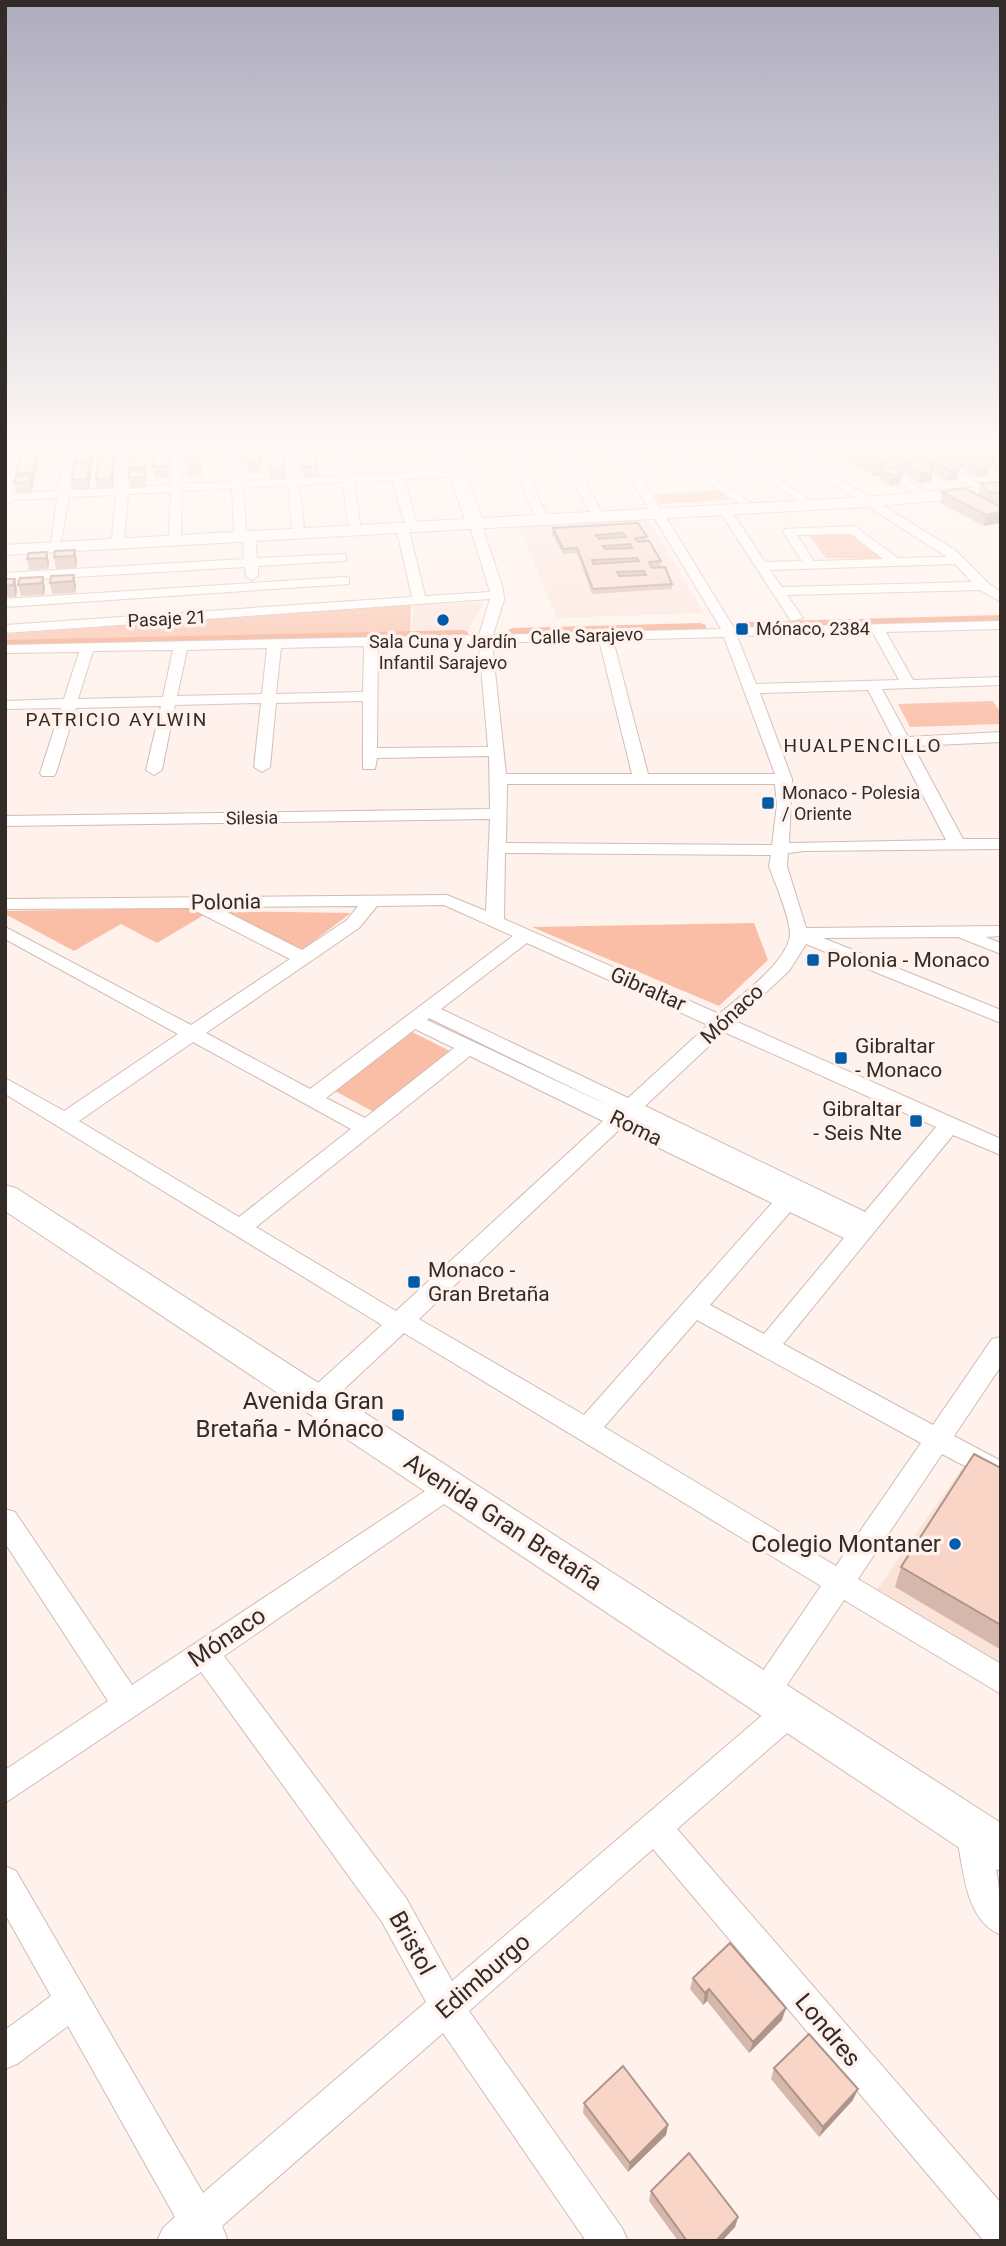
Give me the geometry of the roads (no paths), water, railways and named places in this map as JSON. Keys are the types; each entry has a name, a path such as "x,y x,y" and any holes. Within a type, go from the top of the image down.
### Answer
{"street":[{"path":"91,624 99,552"},
{"path":"249,552 255,618"},
{"path":"411,552 420,601"},
{"path":"484,552 497,595 485,639 499,779 495,921"},
{"path":"681,552 726,626 784,779 785,806 778,866 799,933 826,947 1001,1017"},
{"path":"752,552 796,618"},
{"path":"802,552 811,565"},
{"path":"882,552 897,563"},
{"path":"945,552 958,560 983,586 1001,598"},
{"path":"5,577 342,556"},
{"path":"761,566 958,560"},
{"path":"5,603 344,581"},
{"path":"778,591 983,586"},
{"name":"Pasaje 21","path":"5,629 255,618 497,595"},
{"path":"726,626 796,618 1001,611"},
{"name":"Calle Sarajevo","path":"5,649 485,639 605,635 726,626 877,628 1001,625"},
{"path":"877,628 908,684"},
{"path":"605,635 641,779"},
{"path":"371,642 370,760 497,751"},
{"path":"262,767 274,644"},
{"path":"154,770 181,646"},
{"path":"48,773 87,647"},
{"path":"751,689 999,684"},
{"path":"873,685 957,844"},
{"path":"5,705 370,696"},
{"path":"903,741 1001,737"},
{"path":"499,779 784,779"},
{"name":"Silesia","path":"5,821 500,814"},
{"path":"498,848 754,852 778,848 1001,844"},
{"path":"64,1121 353,924 372,900"},
{"name":"Gibraltar","path":"447,900 1001,1148"},
{"name":"Polonia","path":"5,904 447,900"},
{"path":"194,902 303,958"},
{"path":"956,931 1001,949"},
{"path":"799,933 1001,931"},
{"path":"5,932 366,1128"},
{"name":"Mónaco","path":"316,1400 626,1114 790,958 799,933"},
{"path":"312,1098 526,935"},
{"name":"Roma","path":"421,1015 465,1040 864,1229"},
{"path":"240,1228 366,1128 465,1040"},
{"path":"5,1085 384,1316 418,1328 1001,1680"},
{"name":"Roma","path":"626,1114 787,1201 864,1229"},
{"path":"767,1347 949,1125"},
{"name":"Avenida Gran Bretaña","path":"5,1196 986,1839"},
{"path":"586,1430 787,1201"},
{"path":"694,1307 1001,1474"},
{"name":"Edimburgo","path":"194,2234 655,1827 777,1702 840,1583 1001,1346"},
{"name":"Mónaco","path":"5,1788 449,1486"},
{"path":"5,1520 128,1705"},
{"name":"Bristol","path":"204,1653 394,1910 447,2008 609,2241"},
{"name":"Londres","path":"655,1827 1001,2232"},
{"path":"986,1839 989,1907 1001,1919"},
{"path":"5,1882 73,2001 194,2234"},
{"path":"5,2052 73,2001"}],"waterway":[{"path":"747,627 1001,620"},
{"path":"512,633 700,628"},
{"path":"5,645 462,635"}],"place":[{"name":"Sala Cuna y Jardín Infantil Sarajevo","path":"443,620"},
{"name":"Mónaco, 2384","path":"742,629"},
{"name":"Monaco - Polesia / Oriente","path":"768,803"},
{"name":"Polonia - Monaco","path":"813,960"},
{"name":"Gibraltar - Monaco","path":"841,1058"},
{"name":"Gibraltar - Seis Nte","path":"916,1121"},
{"name":"Monaco - Gran Bretaña","path":"414,1282"},
{"name":"Avenida Gran Bretaña - Mónaco","path":"398,1415"},
{"name":"Colegio Montaner","path":"955,1544"}],"district":[{"name":"PATRICIO AYLWIN","path":"117,719"},
{"name":"HUALPENCILLO","path":"863,745"}]}
